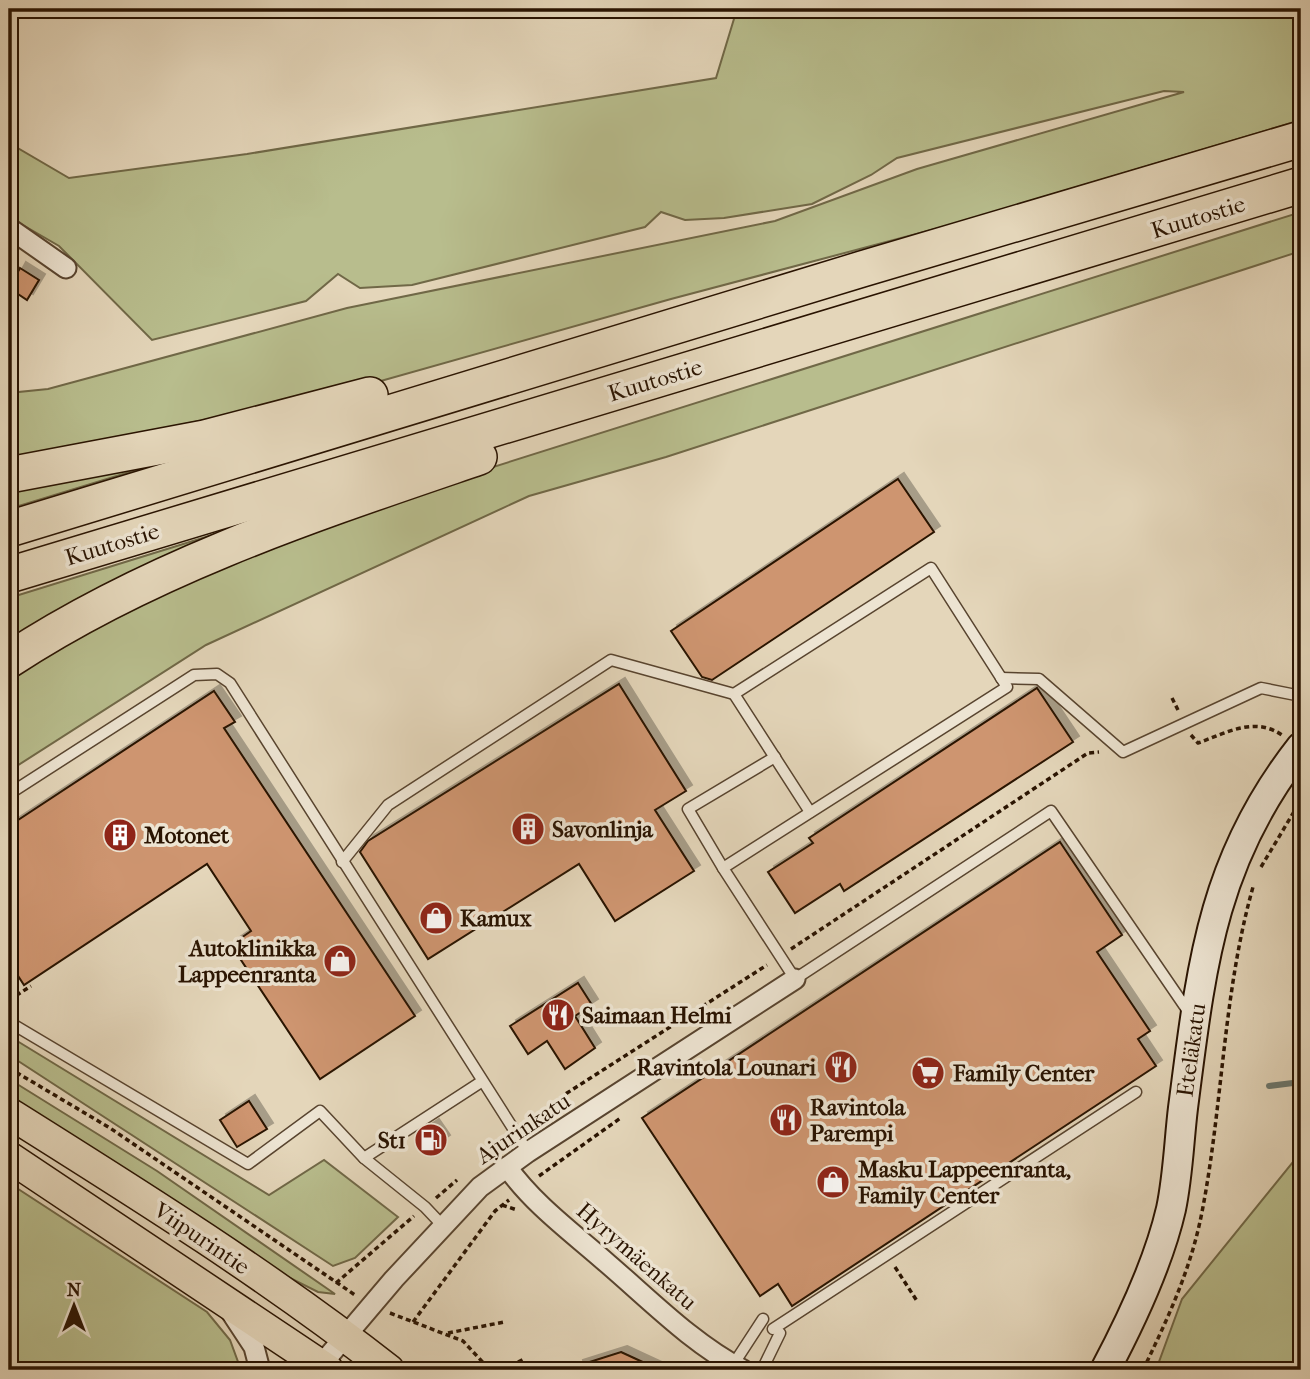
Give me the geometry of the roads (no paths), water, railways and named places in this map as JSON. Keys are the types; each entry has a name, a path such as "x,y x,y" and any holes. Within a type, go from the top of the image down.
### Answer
{"highway":[{"name":"Kuutostie","path":"9,529 862,269 1301,139"},
{"name":"Kuutostie","path":"9,575 1301,185"},
{"path":"9,660 38,640 153,580 299,519 1042,264"},
{"path":"9,475 205,438 862,269"}],"main road":[{"name":"Eteläkatu","path":"1105,1368 1137,1306 1171,1209 1195,1020 1210,931 1234,855 1265,796 1301,747"},
{"name":"Viipurintie","path":"9,1113 133,1191 345,1335 389,1370"},
{"name":"Viipurintie","path":"9,1157 324,1368"}],"street":[{"path":"9,228 65,268"},
{"name":"Ajurinkatu","path":"324,1368 345,1335 480,1187 528,1152 795,979"},
{"name":"Hyrymäenkatu","path":"508,1167 523,1190 714,1355 738,1368"},
{"path":"220,1297 254,1347 260,1370"}],"lane":[{"path":"723,868 1007,687 931,568 734,694"},
{"path":"342,862 388,805 611,660 734,694 810,813"},
{"path":"9,794 194,675 217,674 230,683 481,1082 528,1152"},
{"path":"1001,678 1039,679 1123,752 1261,688 1301,696"},
{"path":"775,757 688,808 723,868 795,979 1051,811 1195,1020"},
{"path":"9,1021 248,1164 320,1111 364,1158 425,1207 443,1226"},
{"path":"364,1158 481,1082"},
{"path":"762,1370 777,1331 887,1255 1136,1092"},
{"path":"738,1368 763,1319"}],"waterway":[{"path":"1269,1086 1301,1082"}],"place":[{"name":"Savonlinja","path":"528,829"},
{"name":"Motonet","path":"120,835"},
{"name":"Kamux","path":"436,918"},
{"name":"Autoklinikka Lappeenranta","path":"340,961"},
{"name":"Saimaan Helmi","path":"558,1015"},
{"name":"Ravintola Lounari","path":"841,1067"},
{"name":"Family Center","path":"928,1073"},
{"name":"Ravintola Parempi","path":"786,1120"},
{"name":"St1","path":"431,1140"},
{"name":"Masku Lappeenranta, Family Center","path":"833,1182"}]}
